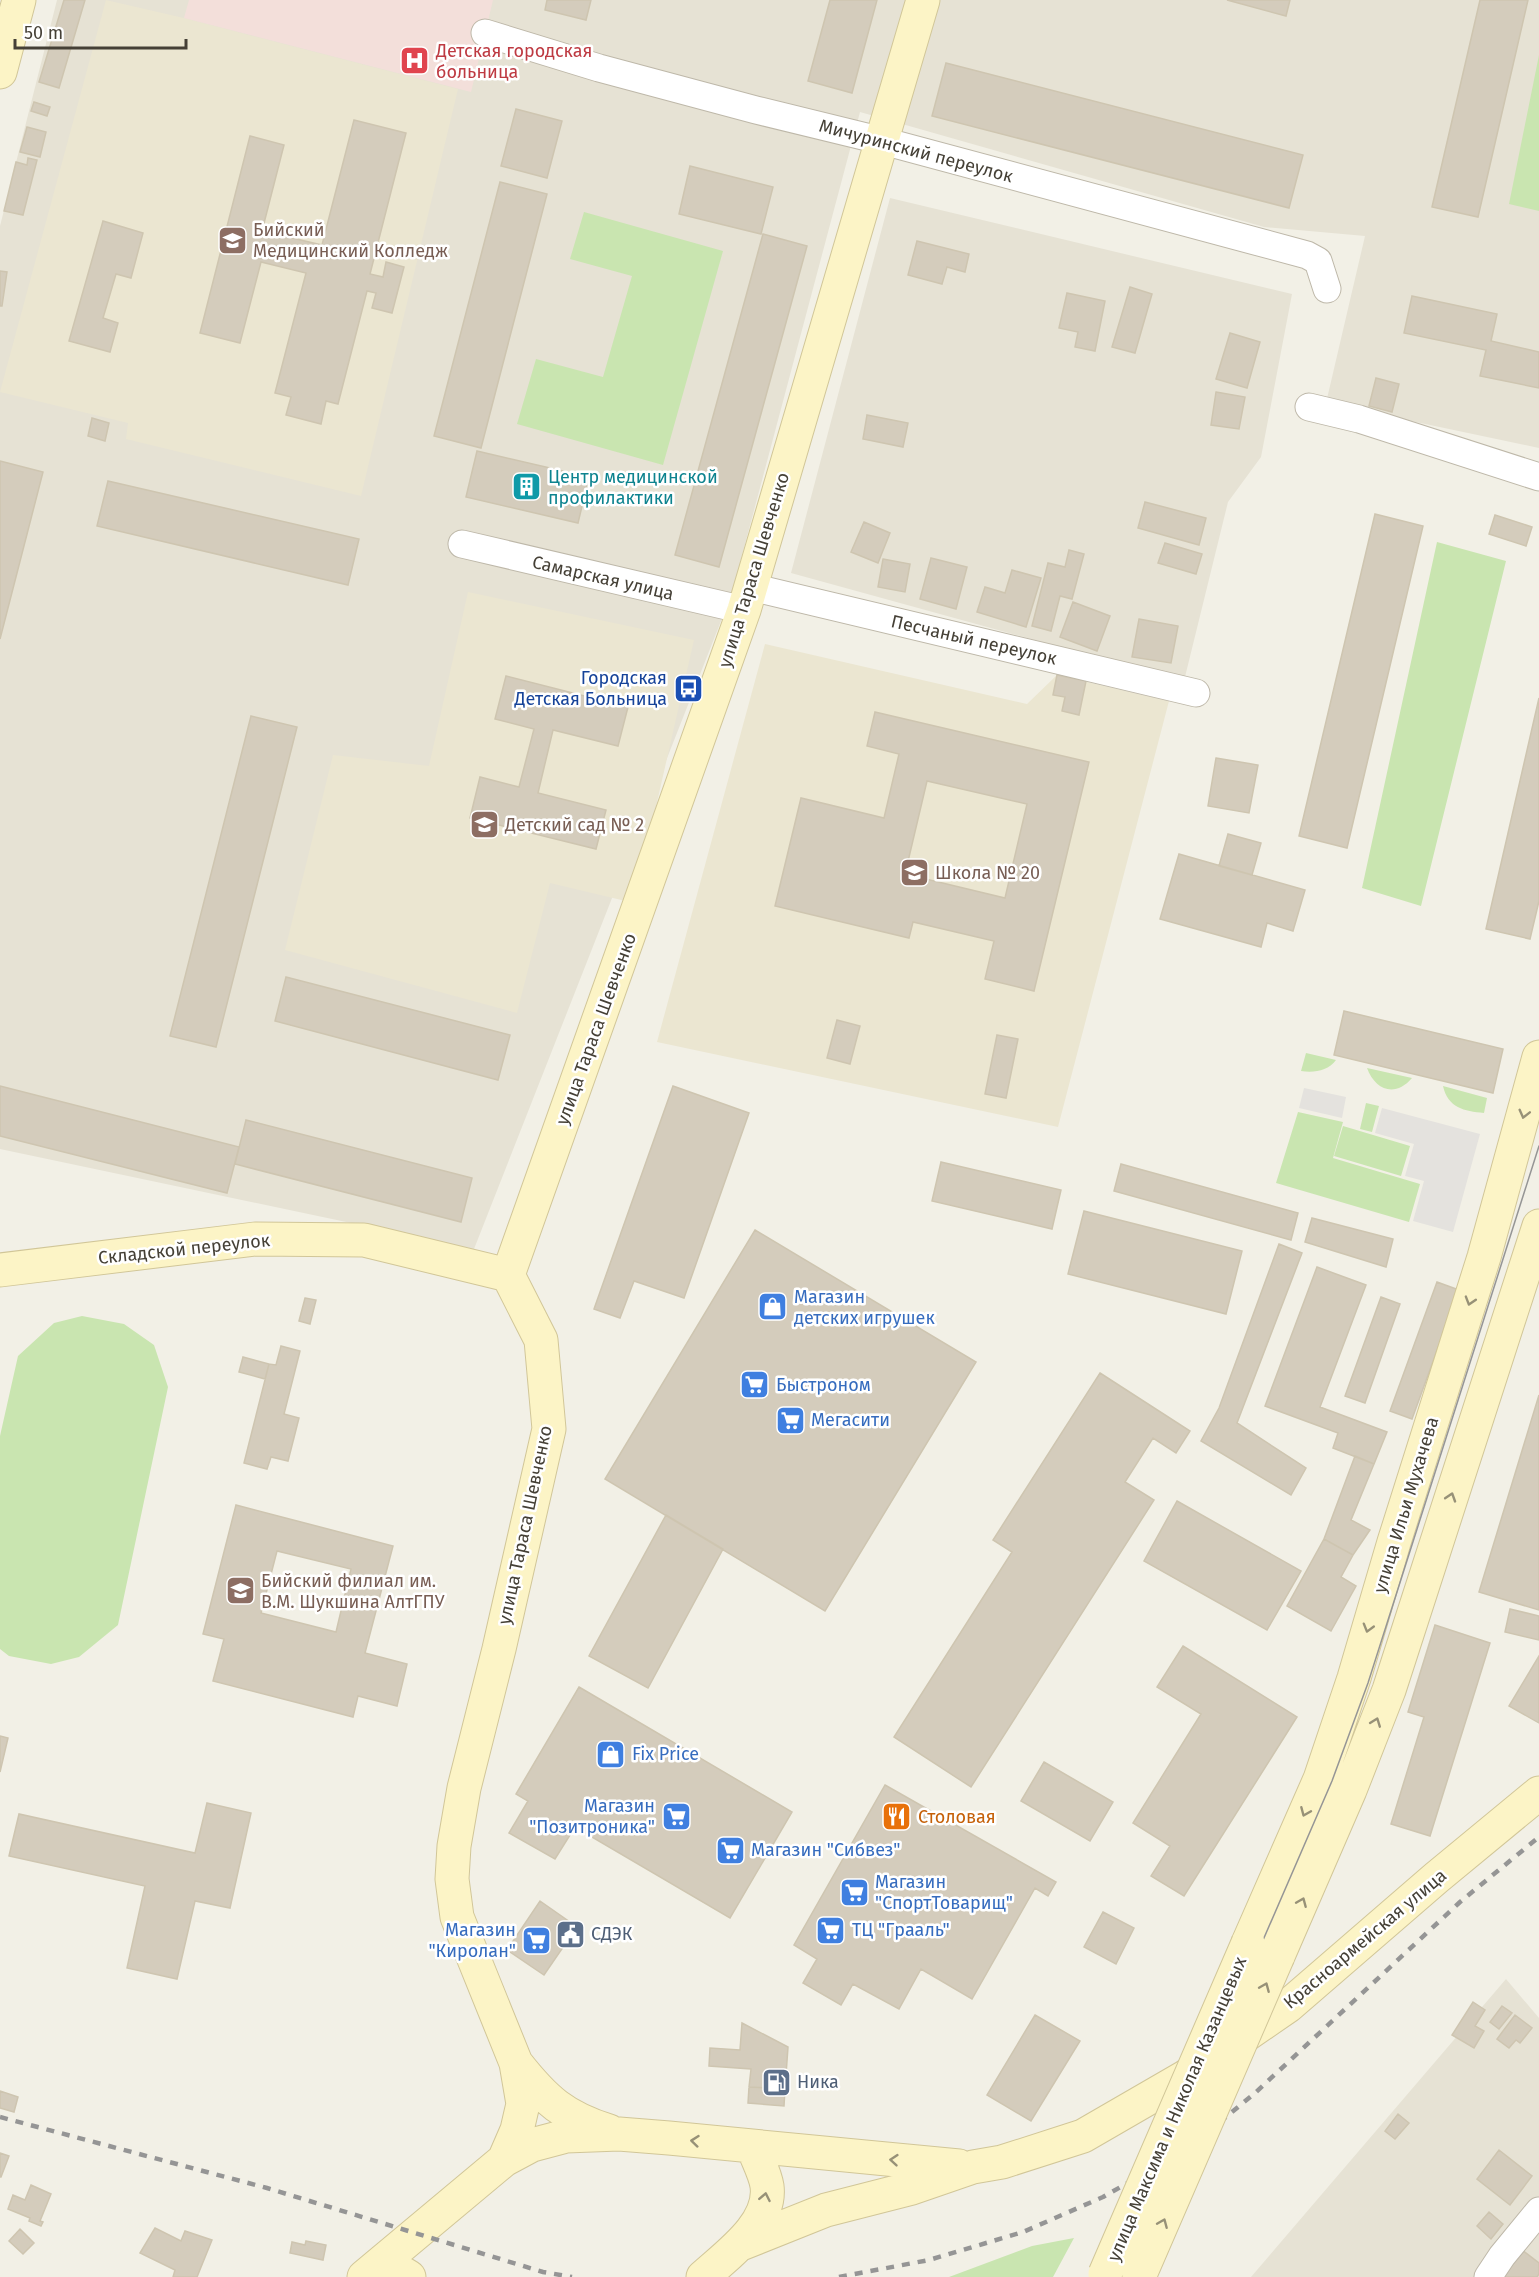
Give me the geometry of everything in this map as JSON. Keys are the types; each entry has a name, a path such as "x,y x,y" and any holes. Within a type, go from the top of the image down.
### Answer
{"main road":[{"path":"0,72 19,0"},
{"name":"улица Тараса Шевченко","path":"504,2160 517,2130 523,2104 516,2063 457,1917 452,1880 454,1846 464,1788 499,1648 549,1429 541,1340 508,1275 748,598 883,141 922,0"},
{"name":"улица Ильи Мухачева","path":"1248,1943 1320,1779 1484,1257 1539,1057"},
{"path":"1399,1528 1438,1537 1539,1226"},
{"name":"Складской переулок","path":"0,1270 255,1239 364,1240 508,1275"},
{"name":"улица Максима и Николая Казанцевых","path":"1139,2277 1350,1790 1385,1701 1438,1537"},
{"name":"Красноармейская улица","path":"973,2167 1002,2162 1083,2136 1185,2077 1288,2006 1436,1878 1539,1793"},
{"name":"улица Максима и Николая Казанцевых","path":"1105,2275 1248,1943"},
{"name":"улица Тараса Шевченко","path":"516,2063 538,2092 558,2108 587,2124 619,2134"},
{"path":"385,2272 504,2160 532,2145 566,2136 619,2134 973,2167"},
{"path":"702,2277 741,2244 760,2216 767,2187 753,2146"},
{"path":"741,2244 826,2210 912,2188 973,2167"}],"street":[{"name":"Мичуринский переулок","path":"485,33 711,98 883,141 1307,255 1318,261 1327,289"},
{"path":"1309,407 1359,419 1539,477"},
{"name":"Самарская улица","path":"462,544 621,583 748,598"},
{"name":"Песчаный переулок","path":"748,598 1196,693"},
{"path":"1488,2277 1539,2211"}],"shaded area":[{"path":"57,0 1539,0 1539,448 1326,403 1365,236 1264,227 860,112 732,593 474,1249 0,1149 0,226"},
{"name":"Бийский Медицинский Колледж","path":"106,0 458,89 361,496 126,439 128,423 0,392"},
{"name":"Детская городская больница","path":"189,0 493,0 471,92 184,18"},
{"path":"890,198 1292,294 1261,457 1228,502 1184,681 791,573"},
{"name":"Детский сад № 2","path":"468,592 694,640 634,903 550,883 517,1013 285,950 333,755 429,766"},
{"name":"Школа № 20","path":"765,644 1027,704 1057,675 1169,701 1058,1127 657,1042"},
{"path":"1304,1088 1346,1097 1342,1118 1299,1108"},
{"path":"1382,1108 1480,1134 1453,1232 1413,1221 1424,1181 1405,1176 1414,1144 1375,1133"},
{"path":"1506,1979 1539,2018 1539,2277 1251,2277"}],"green space":[{"path":"1539,55 1539,211 1509,204"},
{"path":"584,212 723,251 663,465 517,424 536,359 603,377 632,276 570,259"},
{"path":"1437,542 1506,561 1421,906 1362,888"},
{"path":"1306,1053 1336,1060 1329,1067 1320,1070 1301,1071"},
{"path":"1367,1068 1412,1078 1399,1088 1386,1089 1375,1082"},
{"path":"1443,1086 1487,1098 1484,1113 1470,1111 1453,1104"},
{"path":"1366,1103 1379,1106 1372,1132 1360,1129"},
{"path":"1298,1112 1343,1122 1333,1158 1420,1184 1409,1222 1276,1183"},
{"path":"1343,1126 1410,1146 1401,1176 1334,1156"},
{"path":"82,1316 124,1324 154,1345 168,1387 118,1625 79,1657 51,1664 9,1656 0,1649 0,1436 18,1356 54,1323"},
{"path":"1074,2238 1053,2277 949,2277 1032,2246"}],"building":[{"path":"64,0 85,0 59,88 39,82"},
{"path":"547,0 591,0 586,20 545,10"},
{"path":"830,0 877,0 852,93 808,81"},
{"path":"1227,0 1290,0 1286,16"},
{"path":"1480,0 1528,0 1478,217 1432,207"},
{"path":"946,63 1303,155 1289,208 932,116"},
{"path":"34,102 50,107 47,116 31,111"},
{"path":"516,109 562,121 547,178 501,166"},
{"path":"354,120 406,133 370,274 383,277 386,262 404,267 392,313 372,308 376,293 367,291 338,404 326,401 321,424 286,415 291,397 275,393 306,273 261,262 240,343 200,333 250,136 284,145 262,231 322,245"},
{"path":"27,127 46,132 40,157 20,152"},
{"path":"28,158 37,160 23,215 4,211 16,162 27,165"},
{"path":"690,166 773,187 761,234 679,214"},
{"path":"500,182 547,194 481,448 434,436"},
{"path":"103,221 143,233 131,278 116,274 103,318 118,323 110,352 69,341"},
{"path":"763,234 807,246 719,567 675,555"},
{"path":"917,241 969,254 965,272 947,267 942,284 908,275"},
{"path":"0,271 7,272 2,306 0,306"},
{"path":"1130,287 1152,294 1135,353 1112,347"},
{"path":"1067,293 1105,301 1095,351 1075,347 1078,332 1059,328"},
{"path":"1412,296 1497,314 1491,341 1539,352 1539,388 1480,376 1486,350 1404,333"},
{"path":"1230,333 1260,342 1247,388 1216,379"},
{"path":"1376,378 1399,384 1392,412 1369,406"},
{"path":"1216,392 1245,397 1239,429 1211,425"},
{"path":"867,415 908,423 903,447 863,439"},
{"path":"92,418 109,423 105,441 88,436"},
{"name":"Центр медицинской профилактики","path":"477,451 589,477 578,523 466,497"},
{"path":"0,461 43,472 0,639"},
{"path":"108,481 359,539 348,585 97,526"},
{"path":"1145,502 1206,518 1199,545 1138,528"},
{"path":"1375,514 1423,526 1347,848 1299,836"},
{"path":"1495,515 1532,527 1526,546 1489,534"},
{"path":"864,522 890,533 878,563 851,552"},
{"path":"1165,543 1202,554 1196,574 1158,563"},
{"path":"1069,550 1084,554 1072,599 1060,596 1051,631 1032,626 1048,563 1065,567"},
{"path":"931,558 967,567 956,609 920,599"},
{"path":"883,559 910,564 905,592 878,587"},
{"path":"1012,570 1041,578 1026,627 977,612 985,587 1005,593"},
{"path":"1073,602 1110,616 1097,651 1060,637"},
{"path":"1139,619 1178,626 1171,663 1132,657"},
{"path":"1057,675 1086,681 1079,715 1062,711 1065,697 1053,695"},
{"path":"506,676 628,707 618,746 553,730 538,793 606,810 596,849 470,818 480,777 519,787 534,729 495,719"},
{"path":"1539,698 1539,901 1530,939 1486,929"},
{"path":"875,712 1089,762 1034,991 985,979 994,941 913,922 909,938 775,906 801,798 884,818 899,754 867,746","holes":["927,781 1027,804 1005,898 905,874"]},
{"path":"251,716 297,727 216,1047 170,1036"},
{"path":"1216,758 1258,765 1249,813 1208,806"},
{"path":"1228,834 1261,843 1252,875 1219,866"},
{"path":"1179,854 1305,890 1293,931 1267,923 1261,947 1160,919"},
{"path":"286,977 510,1035 498,1080 275,1021"},
{"path":"1344,1011 1503,1049 1493,1093 1334,1055"},
{"path":"837,1020 860,1026 850,1064 827,1058"},
{"path":"997,1035 1018,1039 1006,1098 985,1094"},
{"path":"0,1086 239,1147 227,1193 0,1136"},
{"path":"673,1086 749,1113 684,1298 634,1281 620,1318 594,1309"},
{"path":"246,1120 472,1178 461,1222 235,1164"},
{"path":"941,1162 1061,1190 1052,1229 932,1201"},
{"path":"1121,1164 1298,1213 1291,1240 1114,1191"},
{"path":"1084,1211 1242,1251 1226,1314 1068,1274"},
{"path":"1312,1218 1393,1239 1386,1267 1305,1242"},
{"name":"Мегасити","path":"755,1230 976,1362 825,1611 605,1479"},
{"path":"1279,1244 1302,1253 1237,1423 1306,1468 1291,1495 1201,1441 1219,1408"},
{"path":"1317,1267 1366,1285 1320,1407 1387,1432 1374,1464 1333,1448 1338,1433 1265,1406"},
{"path":"1437,1282 1459,1290 1412,1419 1390,1411"},
{"path":"1381,1297 1400,1304 1365,1403 1345,1396"},
{"path":"305,1298 316,1300 310,1324 299,1321"},
{"path":"281,1346 300,1351 284,1414 299,1418 288,1461 271,1457 267,1469 244,1463 269,1364 276,1365"},
{"path":"243,1357 269,1364 265,1379 239,1372"},
{"path":"1100,1373 1190,1431 1176,1453 1153,1438 1125,1482 1154,1500 971,1787 894,1737 1012,1552 993,1540"},
{"path":"1539,1395 1539,1610 1479,1592"},
{"path":"1355,1456 1374,1464 1351,1520 1370,1530 1353,1555 1324,1539"},
{"path":"1177,1501 1301,1571 1267,1630 1144,1561"},
{"name":"Бийский филиал им. В.М. Шукшина АлтГПУ","path":"236,1505 393,1546 365,1653 407,1664 397,1706 358,1696 353,1717 213,1681 224,1639 203,1634","holes":["277,1551 351,1569 336,1632 261,1613"]},
{"path":"666,1515 723,1549 648,1688 589,1656"},
{"path":"1324,1539 1353,1555 1341,1577 1356,1586 1331,1631 1287,1606"},
{"path":"1510,1609 1539,1616 1539,1640 1505,1632"},
{"path":"1435,1625 1490,1643 1430,1836 1391,1824 1424,1717 1408,1712"},
{"path":"1183,1646 1297,1717 1184,1896 1151,1876 1170,1846 1133,1823 1201,1714 1157,1687"},
{"path":"1539,1656 1539,1723 1509,1706"},
{"path":"579,1687 792,1812 730,1918 575,1827 555,1859 509,1833 528,1801 516,1794"},
{"path":"0,1736 8,1738 0,1772"},
{"path":"1044,1762 1113,1802 1090,1841 1021,1801"},
{"path":"885,1785 1056,1882 1048,1896 1035,1888 972,1999 921,1969 899,2009 853,1984 841,2005 803,1983 817,1959 794,1945"},
{"path":"207,1803 251,1813 230,1908 195,1901 177,1979 127,1968 145,1886 9,1856 19,1814 195,1853"},
{"path":"540,1901 577,1927 544,1975 507,1950"},
{"path":"1103,1912 1134,1928 1116,1964 1084,1947"},
{"path":"1473,2002 1485,2010 1475,2026 1484,2031 1474,2048 1452,2035"},
{"path":"1502,2006 1512,2013 1499,2029 1490,2022"},
{"path":"1035,2015 1080,2041 1031,2121 987,2095"},
{"path":"1515,2015 1532,2028 1520,2043 1516,2040 1509,2048 1497,2039"},
{"path":"742,2023 788,2047 785,2089 749,2087 751,2069 709,2066 710,2048 740,2050"},
{"path":"749,2087 785,2089 784,2106 748,2103"},
{"path":"0,2091 18,2097 14,2112 0,2108"},
{"path":"1398,2114 1409,2123 1395,2139 1385,2131"},
{"path":"1499,2150 1532,2176 1510,2205 1477,2179"},
{"path":"0,2153 9,2156 1,2177 0,2177"},
{"path":"31,2185 51,2194 40,2221 43,2222 41,2226 29,2221 30,2218 8,2209 13,2195 25,2200"},
{"path":"1489,2212 1503,2224 1491,2239 1477,2226"},
{"path":"155,2228 181,2241 185,2231 212,2240 197,2277 173,2277 175,2270 140,2253"},
{"path":"20,2229 34,2243 23,2254 9,2241"},
{"path":"306,2241 326,2245 323,2260 290,2253 292,2242 305,2245"},
{"path":"1522,2250 1539,2263 1539,2274 1537,2277 1505,2277 1503,2275"}],"tram line":[{"path":"1117,2277 1332,1781 1368,1683 1539,1146"}],"railway":[{"path":"839,2277 929,2260 1023,2232 1103,2197 1186,2150 1255,2093 1460,1902 1539,1837"},
{"path":"0,2117 267,2188 543,2272 572,2277"}],"place":[{"name":"Детская городская больница","path":"415,61"},
{"name":"Бийский Медицинский Колледж","path":"232,240"},
{"name":"Центр медицинской профилактики","path":"527,487"},
{"name":"Городская Детская Больница","path":"688,688"},
{"name":"Детский сад № 2","path":"484,825"},
{"name":"Школа № 20","path":"914,873"},
{"name":"Магазин детских игрушек","path":"773,1307"},
{"name":"Быстроном","path":"755,1385"},
{"name":"Мегасити","path":"790,1420"},
{"name":"Бийский филиал им. В.М. Шукшина АлтГПУ","path":"240,1591"},
{"name":"Fix Price","path":"611,1754"},
{"name":"Магазин \"Позитроника\"","path":"676,1816"},
{"name":"Столовая","path":"897,1817"},
{"name":"Магазин \"Сибвез\"","path":"730,1850"},
{"name":"Магазин \"СпортТоварищ\"","path":"854,1892"},
{"name":"ТЦ \"Грааль\"","path":"831,1930"},
{"name":"СДЭК","path":"570,1934"},
{"name":"Магазин \"Киролан\"","path":"537,1940"},
{"name":"Ника","path":"776,2082"}]}
